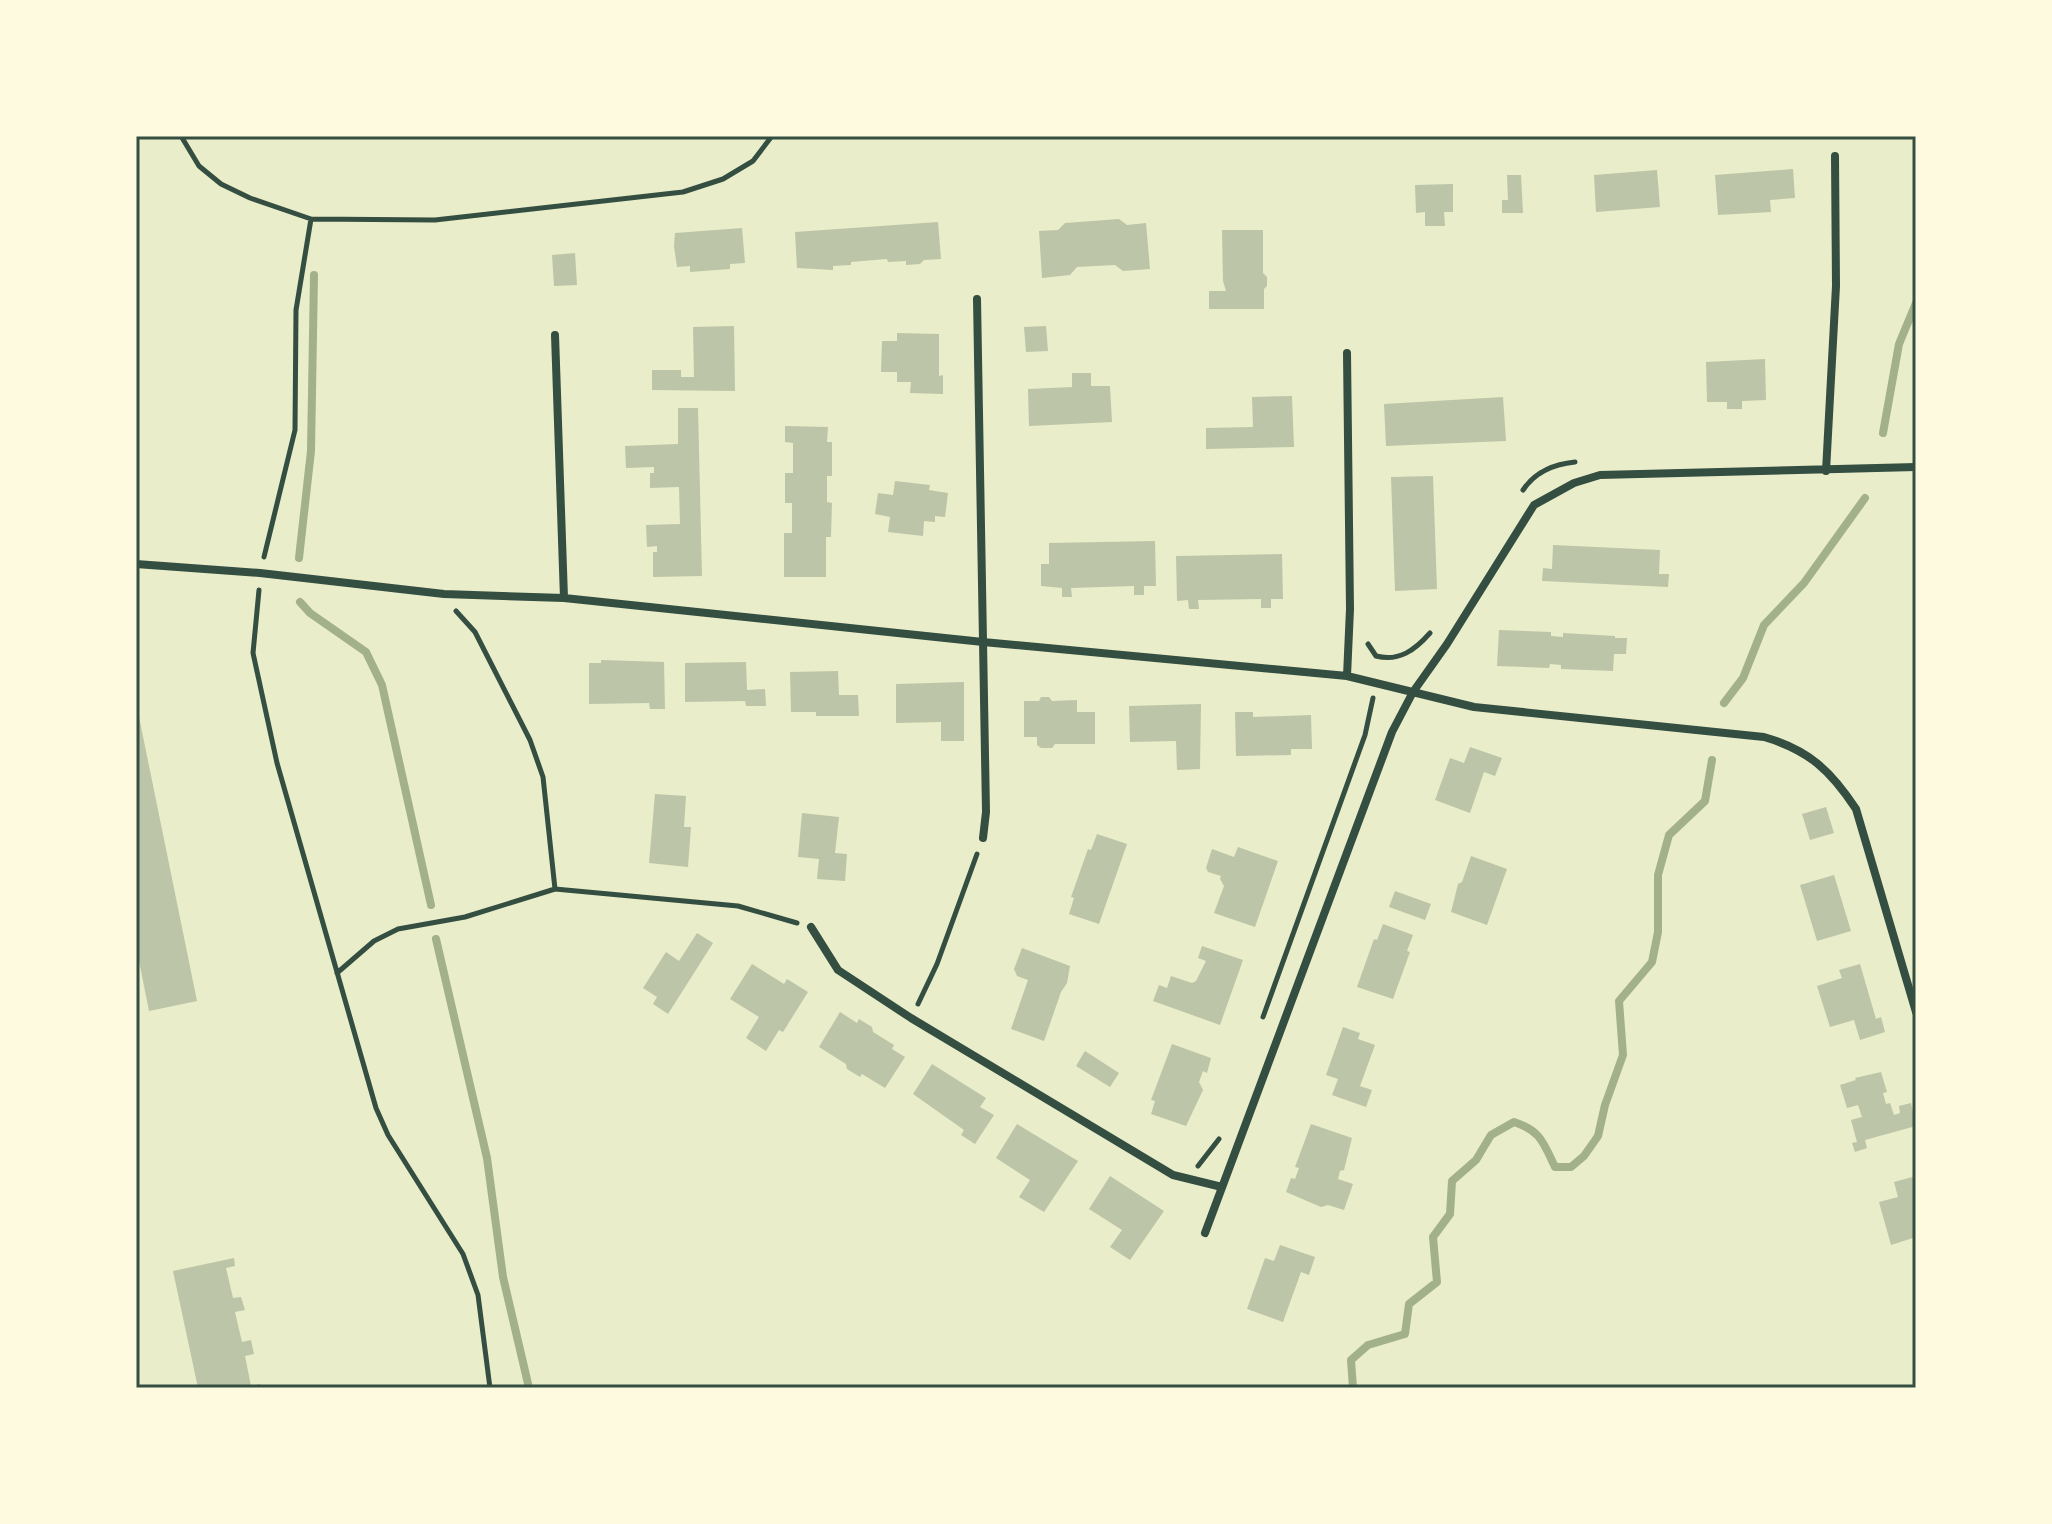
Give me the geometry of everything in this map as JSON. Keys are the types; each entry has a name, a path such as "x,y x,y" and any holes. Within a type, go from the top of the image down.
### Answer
{"street":[{"path":"1826,471 1836,286 1835,156"},
{"path":"977,299 986,812 983,838"},
{"path":"555,335 564,598"},
{"path":"1347,353 1350,609 1347,676"},
{"path":"1205,1233 1392,732 1413,692 1447,644 1534,505 1574,483 1600,475 1916,467"},
{"path":"136,564 260,573 444,594 564,598 1347,676 1474,707 1764,737 1792,745 1817,763 1837,780 1856,809 1916,1012"},
{"path":"811,927 838,970 911,1018 1173,1175 1222,1187"}],"path":[{"path":"181,136 199,166 221,184 250,198 311,219 435,220 683,192 723,179 753,161 772,136"},
{"path":"311,219 296,310 295,430 260,573 253,653 277,763 376,1108 388,1135 463,1254 478,1295 490,1388"},
{"path":"1520,495 1528,483 1543,471 1578,461"},
{"path":"444,594 475,632 530,740 543,777 555,889"},
{"path":"1350,609 1366,633 1369,649 1376,656 1403,656 1431,632"},
{"path":"1262,1021 1365,735 1376,683 1385,658"},
{"path":"911,1018 937,964 983,838"},
{"path":"337,973 374,941 398,929 465,917 555,889 738,906 811,927"},
{"path":"1187,1179 1218,1141 1224,1126"}],"building":[{"path":"1793,169 1795,198 1770,200 1771,212 1718,215 1715,175"},
{"path":"1657,170 1660,207 1596,212 1594,175"},
{"path":"1507,175 1521,175 1523,213 1502,213 1502,200 1508,200"},
{"path":"1453,184 1453,212 1444,212 1445,226 1425,226 1425,212 1416,213 1415,185"},
{"path":"1119,219 1127,225 1146,223 1150,269 1123,271 1115,265 1077,267 1070,275 1042,278 1039,231 1058,230 1065,223"},
{"path":"938,222 941,259 906,265 906,261 888,262 887,259 851,262 851,265 833,266 833,270 797,268 795,232"},
{"path":"742,228 745,263 730,264 730,269 690,272 690,266 677,267 675,233"},
{"path":"1222,230 1263,230 1263,273 1267,277 1264,309 1209,309 1209,291 1226,291"},
{"path":"575,253 577,285 554,286 552,255"},
{"path":"734,326 735,391 652,390 652,370 681,370 681,377 694,377 693,327"},
{"path":"1046,326 1048,351 1026,352 1024,327"},
{"path":"897,333 939,334 939,376 943,375 943,394 910,393 911,382 897,382 897,372 881,372 882,341 897,341"},
{"path":"1765,359 1766,400 1742,401 1742,409 1727,409 1727,402 1707,402 1706,362"},
{"path":"1072,373 1091,373 1091,386 1110,386 1112,422 1029,426 1028,389 1072,387"},
{"path":"1292,396 1294,447 1206,449 1206,428 1253,427 1252,397"},
{"path":"1503,397 1506,441 1386,446 1384,404"},
{"path":"678,408 698,408 702,576 653,577 653,552 657,552 657,546 647,547 646,525 680,524 679,487 650,488 650,473 654,473 654,467 626,468 625,446 678,444"},
{"path":"785,426 828,427 827,442 832,442 832,476 827,476 827,502 832,503 831,537 826,537 826,577 784,577 784,533 792,533 792,503 785,503 785,473 793,473 793,443 785,442"},
{"path":"1433,476 1437,589 1395,591 1391,477"},
{"path":"895,481 930,485 929,490 948,493 945,517 935,516 935,522 924,521 923,536 888,532 890,517 875,514 878,493 893,495"},
{"path":"1155,541 1156,586 1144,586 1144,595 1134,595 1134,586 1071,588 1072,597 1062,597 1062,588 1041,586 1041,564 1049,564 1049,543"},
{"path":"1553,545 1660,550 1659,574 1669,574 1668,587 1542,581 1543,568 1552,569"},
{"path":"1282,554 1283,599 1271,599 1271,608 1261,608 1261,599 1198,600 1199,609 1189,609 1188,600 1177,601 1176,556"},
{"path":"1499,630 1551,632 1551,636 1563,637 1563,633 1627,638 1626,654 1614,654 1613,671 1561,669 1561,665 1550,664 1549,668 1497,666"},
{"path":"601,660 664,662 665,709 650,709 649,703 589,704 589,663 601,663"},
{"path":"746,662 747,690 765,689 766,706 746,706 745,701 685,702 685,663"},
{"path":"838,671 839,695 858,695 859,716 816,716 816,712 791,712 790,672"},
{"path":"964,682 964,741 941,741 941,722 896,723 896,684"},
{"path":"1041,697 1049,697 1052,701 1077,700 1077,712 1095,712 1095,744 1055,744 1052,748 1041,748 1037,745 1037,737 1024,737 1024,701 1039,701"},
{"path":"136,702 197,1001 149,1011 136,946"},
{"path":"1201,704 1200,769 1177,770 1176,741 1130,742 1129,706"},
{"path":"1235,712 1253,712 1253,717 1311,715 1312,749 1291,749 1291,755 1236,756"},
{"path":"1470,747 1502,758 1495,776 1484,772 1470,813 1435,800 1450,758 1464,763"},
{"path":"655,794 686,796 684,827 691,827 688,867 649,863"},
{"path":"1826,807 1834,833 1810,840 1802,814"},
{"path":"802,813 839,817 835,853 847,854 845,881 817,879 819,859 798,857"},
{"path":"1097,834 1127,844 1099,924 1069,914 1074,898 1071,897 1088,849 1091,850"},
{"path":"1238,847 1278,861 1255,927 1214,913 1224,886 1221,876 1208,872 1206,868 1212,849 1234,857"},
{"path":"1471,856 1507,869 1487,925 1451,912 1458,884 1462,882"},
{"path":"1834,875 1851,931 1817,941 1800,885"},
{"path":"1395,891 1431,904 1425,920 1389,907"},
{"path":"1383,924 1413,935 1393,999 1357,987 1374,939 1377,940"},
{"path":"697,933 713,943 668,1014 653,1004 657,997 643,988 666,952 679,961"},
{"path":"1202,946 1243,960 1220,1025 1153,1001 1159,985 1167,988 1171,976 1192,983 1196,981 1206,961 1198,958"},
{"path":"1022,948 1070,966 1067,983 1044,1041 1011,1029 1028,980 1017,976 1014,969"},
{"path":"752,964 784,984 787,979 808,992 783,1032 779,1030 766,1051 746,1038 759,1017 730,999"},
{"path":"1860,964 1876,1019 1881,1017 1885,1032 1860,1040 1854,1020 1830,1027 1817,986 1842,978 1839,970"},
{"path":"840,1012 857,1023 859,1019 872,1027 873,1032 894,1045 892,1049 905,1057 885,1088 847,1069 846,1064 819,1047"},
{"path":"1343,1027 1360,1033 1358,1039 1375,1045 1360,1086 1372,1090 1366,1107 1332,1095 1338,1079 1326,1075"},
{"path":"1172,1044 1211,1058 1207,1073 1203,1071 1199,1082 1203,1090 1186,1126 1151,1114 1155,1101 1151,1100"},
{"path":"1085,1051 1119,1073 1110,1087 1076,1066"},
{"path":"932,1064 986,1098 980,1107 994,1115 975,1144 961,1135 964,1130 913,1094"},
{"path":"1881,1072 1887,1092 1883,1093 1886,1104 1890,1103 1894,1115 1900,1113 1899,1106 1911,1103 1916,1126 1865,1140 1867,1148 1855,1152 1852,1143 1857,1142 1851,1120 1862,1117 1858,1105 1847,1108 1840,1085"},
{"path":"1017,1124 1078,1161 1044,1212 1019,1197 1030,1180 996,1158"},
{"path":"1311,1124 1352,1138 1344,1170 1340,1171 1338,1179 1353,1184 1344,1210 1328,1205 1321,1207 1286,1192 1291,1178 1295,1179 1299,1168 1295,1167"},
{"path":"1110,1176 1164,1211 1130,1260 1110,1247 1122,1230 1089,1209"},
{"path":"1916,1176 1916,1237 1891,1245 1879,1202 1898,1197 1894,1182"},
{"path":"1280,1245 1315,1257 1309,1275 1301,1272 1283,1322 1247,1309 1265,1258 1274,1261"},
{"path":"234,1258 235,1266 226,1268 233,1298 241,1297 245,1310 235,1312 242,1342 251,1340 254,1354 245,1356 251,1386 260,1384 261,1388 198,1388 173,1271"}],"waterway":[{"path":"299,558 311,451 314,275"},
{"path":"1883,433 1899,344 1916,303"},
{"path":"1724,703 1743,678 1764,625 1804,583 1865,498"},
{"path":"300,602 310,613 366,652 382,685 431,905"},
{"path":"1353,1388 1351,1360 1368,1345 1405,1334 1409,1304 1437,1282 1433,1237 1450,1214 1452,1181 1476,1160 1491,1135 1514,1122 1523,1125 1540,1138 1555,1167 1571,1167 1584,1156 1598,1136 1605,1105 1623,1055 1619,1001 1652,962 1658,932 1658,875 1669,835 1705,801 1712,760"},
{"path":"436,939 487,1158 503,1277 529,1388"}]}
